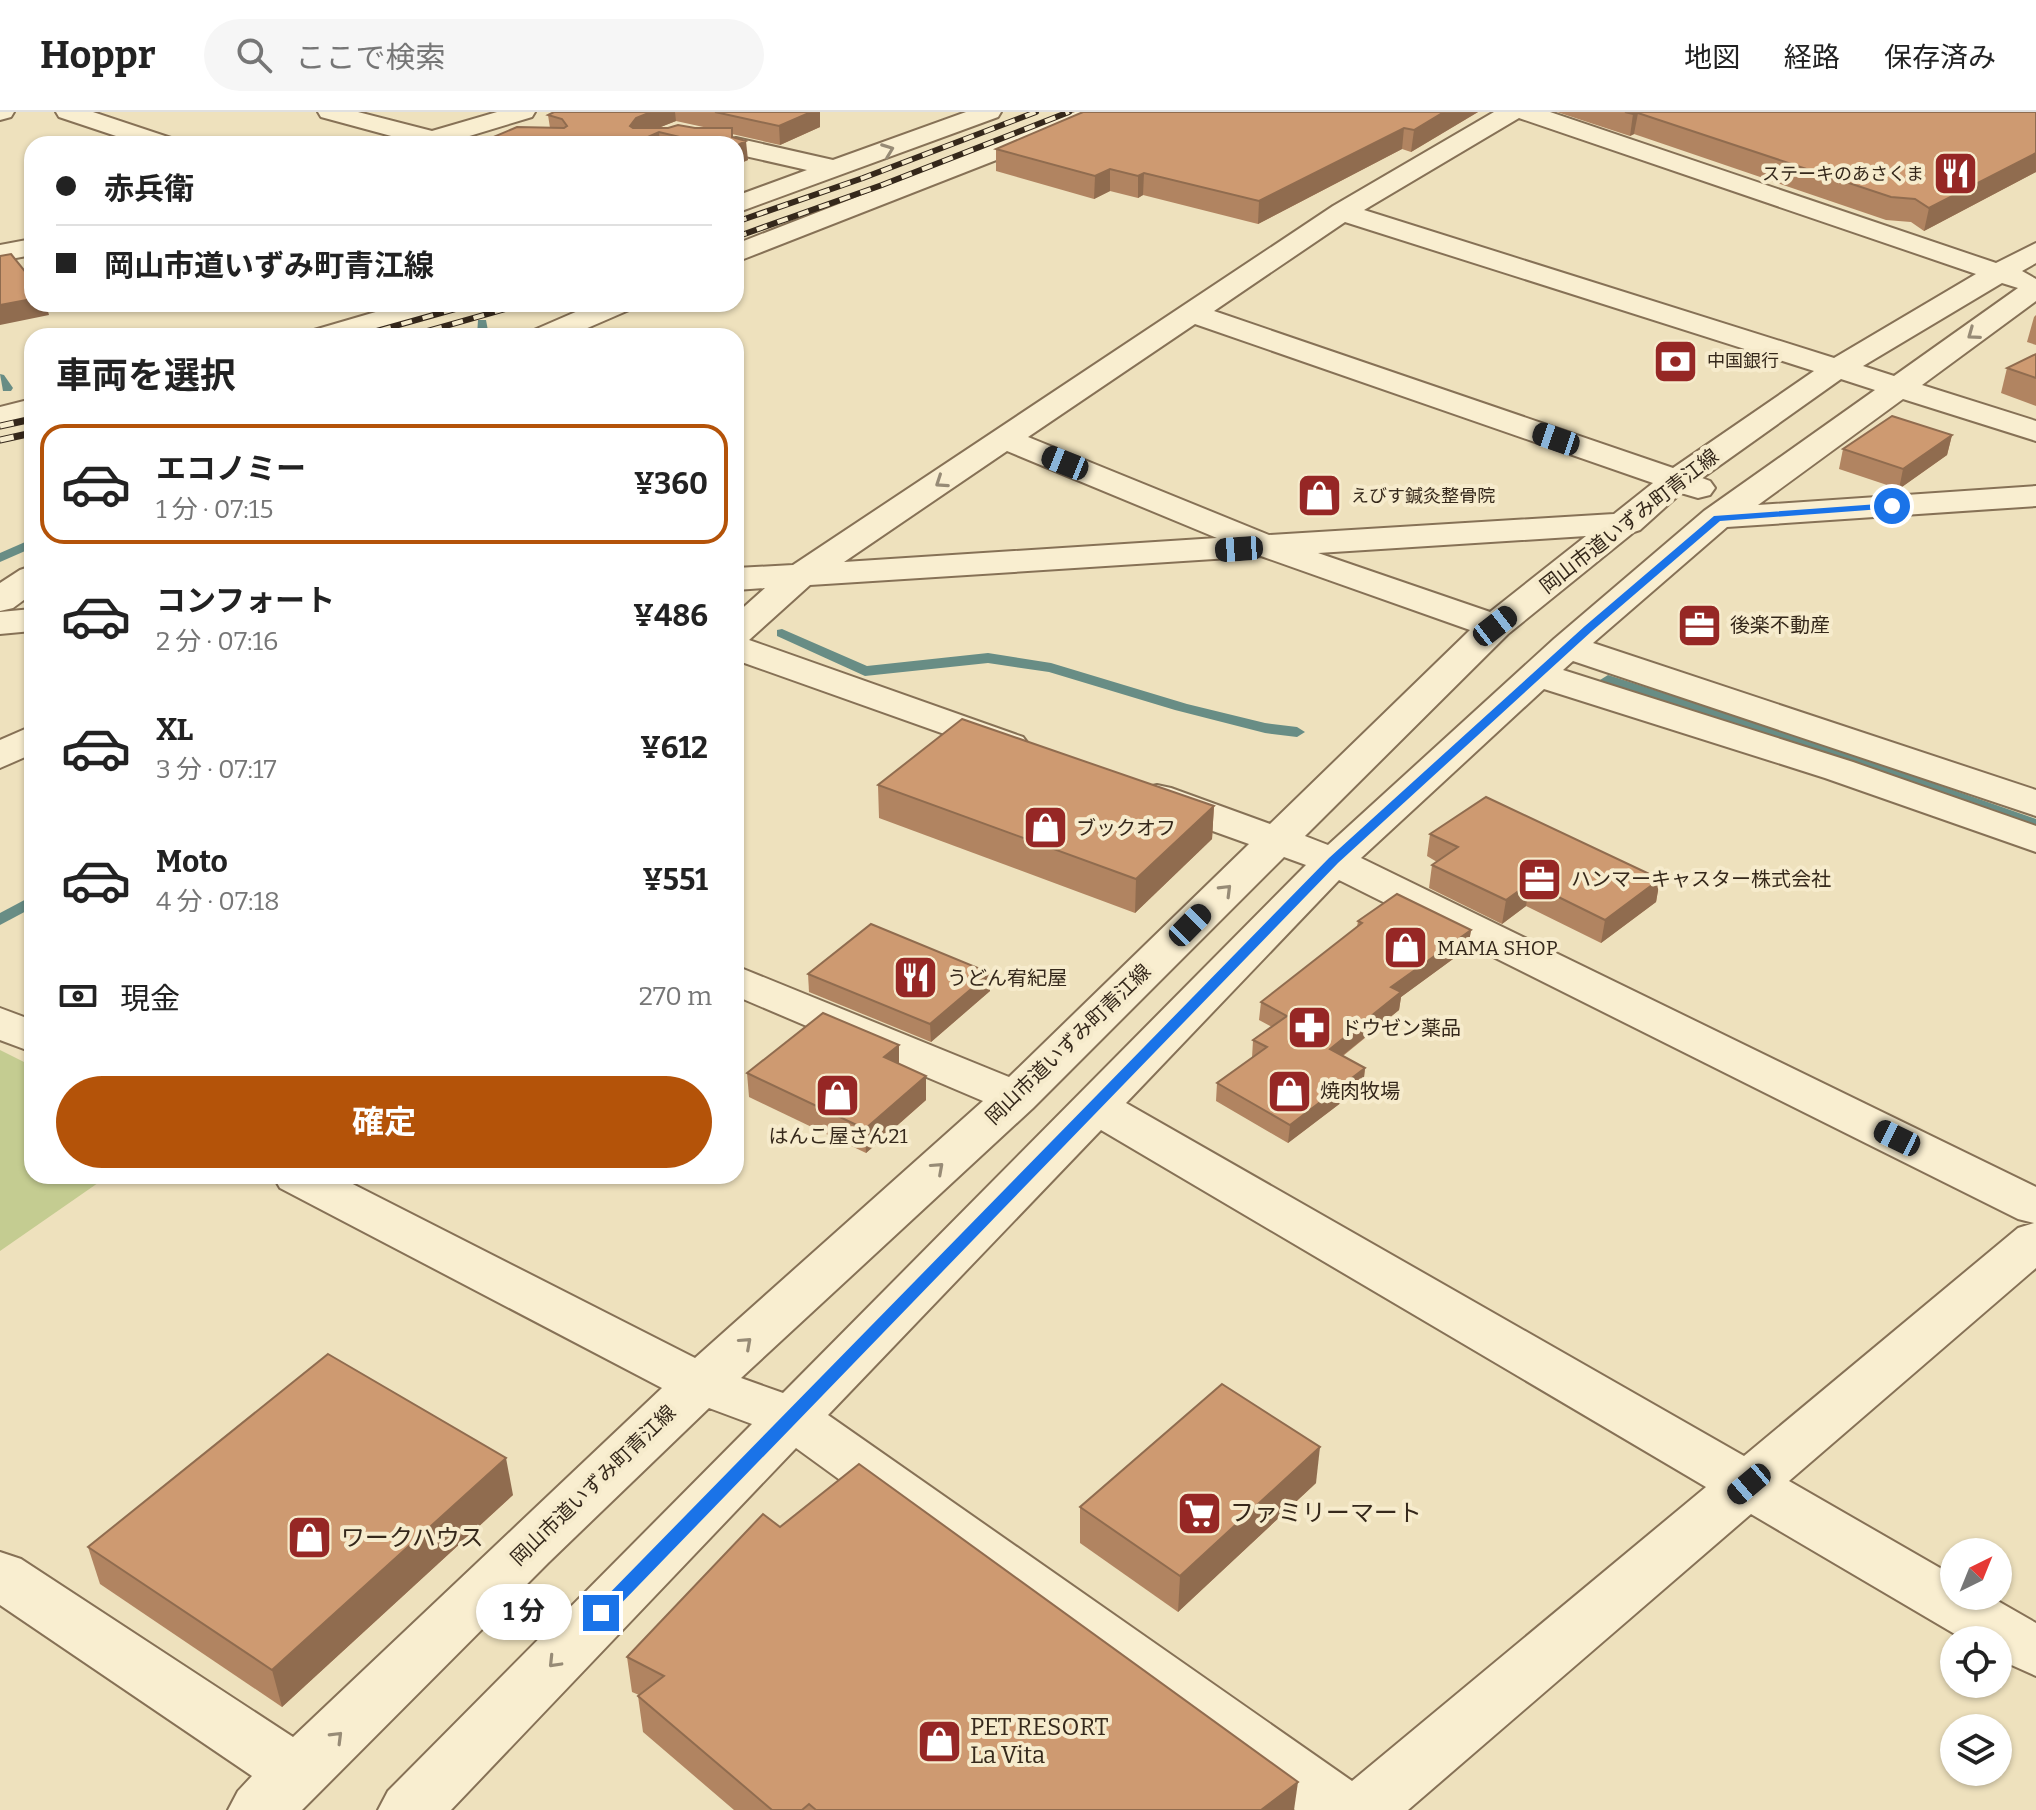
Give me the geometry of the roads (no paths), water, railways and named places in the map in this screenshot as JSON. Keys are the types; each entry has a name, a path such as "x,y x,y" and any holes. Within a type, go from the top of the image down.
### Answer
{"street":[{"path":"68,112 141,136"},
{"path":"330,112 405,136"},
{"path":"744,202 989,112"},
{"path":"744,251 1097,112"},
{"path":"744,626 798,577 1342,212 1512,112"},
{"path":"1526,112 2027,275"},
{"path":"444,136 480,125 525,125"},
{"path":"744,148 837,169"},
{"path":"744,191 763,196"},
{"path":"1342,212 2036,431"},
{"path":"0,253 24,248"},
{"path":"410,1810 1334,861 1553,661 1728,510 1898,388 2027,275"},
{"name":"岡山市道いずみ町青江線","path":"280,1792 528,1547 700,1384 1016,1097 1495,626 1676,481 1835,370 2027,275"},
{"path":"352,328 406,312"},
{"path":"563,328 600,312"},
{"path":"1194,314 1676,481 1728,510"},
{"path":"0,416 24,410"},
{"path":"0,422 7,432 0,442"},
{"path":"1006,439 1270,548 1495,626"},
{"path":"744,579 1270,548 1624,523 1728,510 2036,496"},
{"path":"0,600 24,583"},
{"path":"0,623 24,621"},
{"path":"744,651 1045,757"},
{"path":"1553,661 1960,776 2036,804"},
{"path":"1553,661 1839,770 2036,840"},
{"path":"0,756 24,742"},
{"path":"1118,783 1334,861 2036,1207"},
{"path":"744,983 1016,1097"},
{"path":"0,1022 24,1034"},
{"path":"1096,1106 2036,1652"},
{"path":"312,1184 700,1384 792,1417 1344,1810"},
{"path":"1363,1810 2036,1240"},
{"path":"0,1575 280,1792"}],"waterway":[{"path":"482,323 482,328"},
{"path":"0,378 7,388"},
{"path":"0,558 24,547"},
{"path":"782,633 865,671 988,658 1051,668 1181,707 1265,728 1297,732"},
{"path":"1608,680 1796,740 2036,825"},
{"path":"0,920 24,906"}],"railway":[{"path":"744,219 1036,112"},
{"path":"744,234 882,185 1069,112"},
{"path":"388,328 444,312"},
{"path":"438,328 495,312"},
{"path":"0,426 24,421"},
{"path":"0,440 24,435"}],"place":[{"name":"ステーキのあさくま","path":"1955,174"},
{"name":"中国銀行","path":"1676,361"},
{"name":"えびす鍼灸整骨院","path":"1320,496"},
{"name":"後楽不動産","path":"1699,625"},
{"name":"ブックオフ","path":"1045,828"},
{"name":"ハンマーキャスター株式会社","path":"1540,879"},
{"name":"MAMA SHOP","path":"1406,948"},
{"name":"うどん宥紀屋","path":"916,978"},
{"name":"ドウゼン薬品","path":"1310,1028"},
{"name":"焼肉牧場","path":"1289,1091"},
{"name":"はんこ屋さん21","path":"838,1096"},
{"name":"ファミリーマート","path":"1199,1513"},
{"name":"ワークハウス","path":"310,1538"},
{"name":"PET RESORT La Vita","path":"939,1741"}]}
